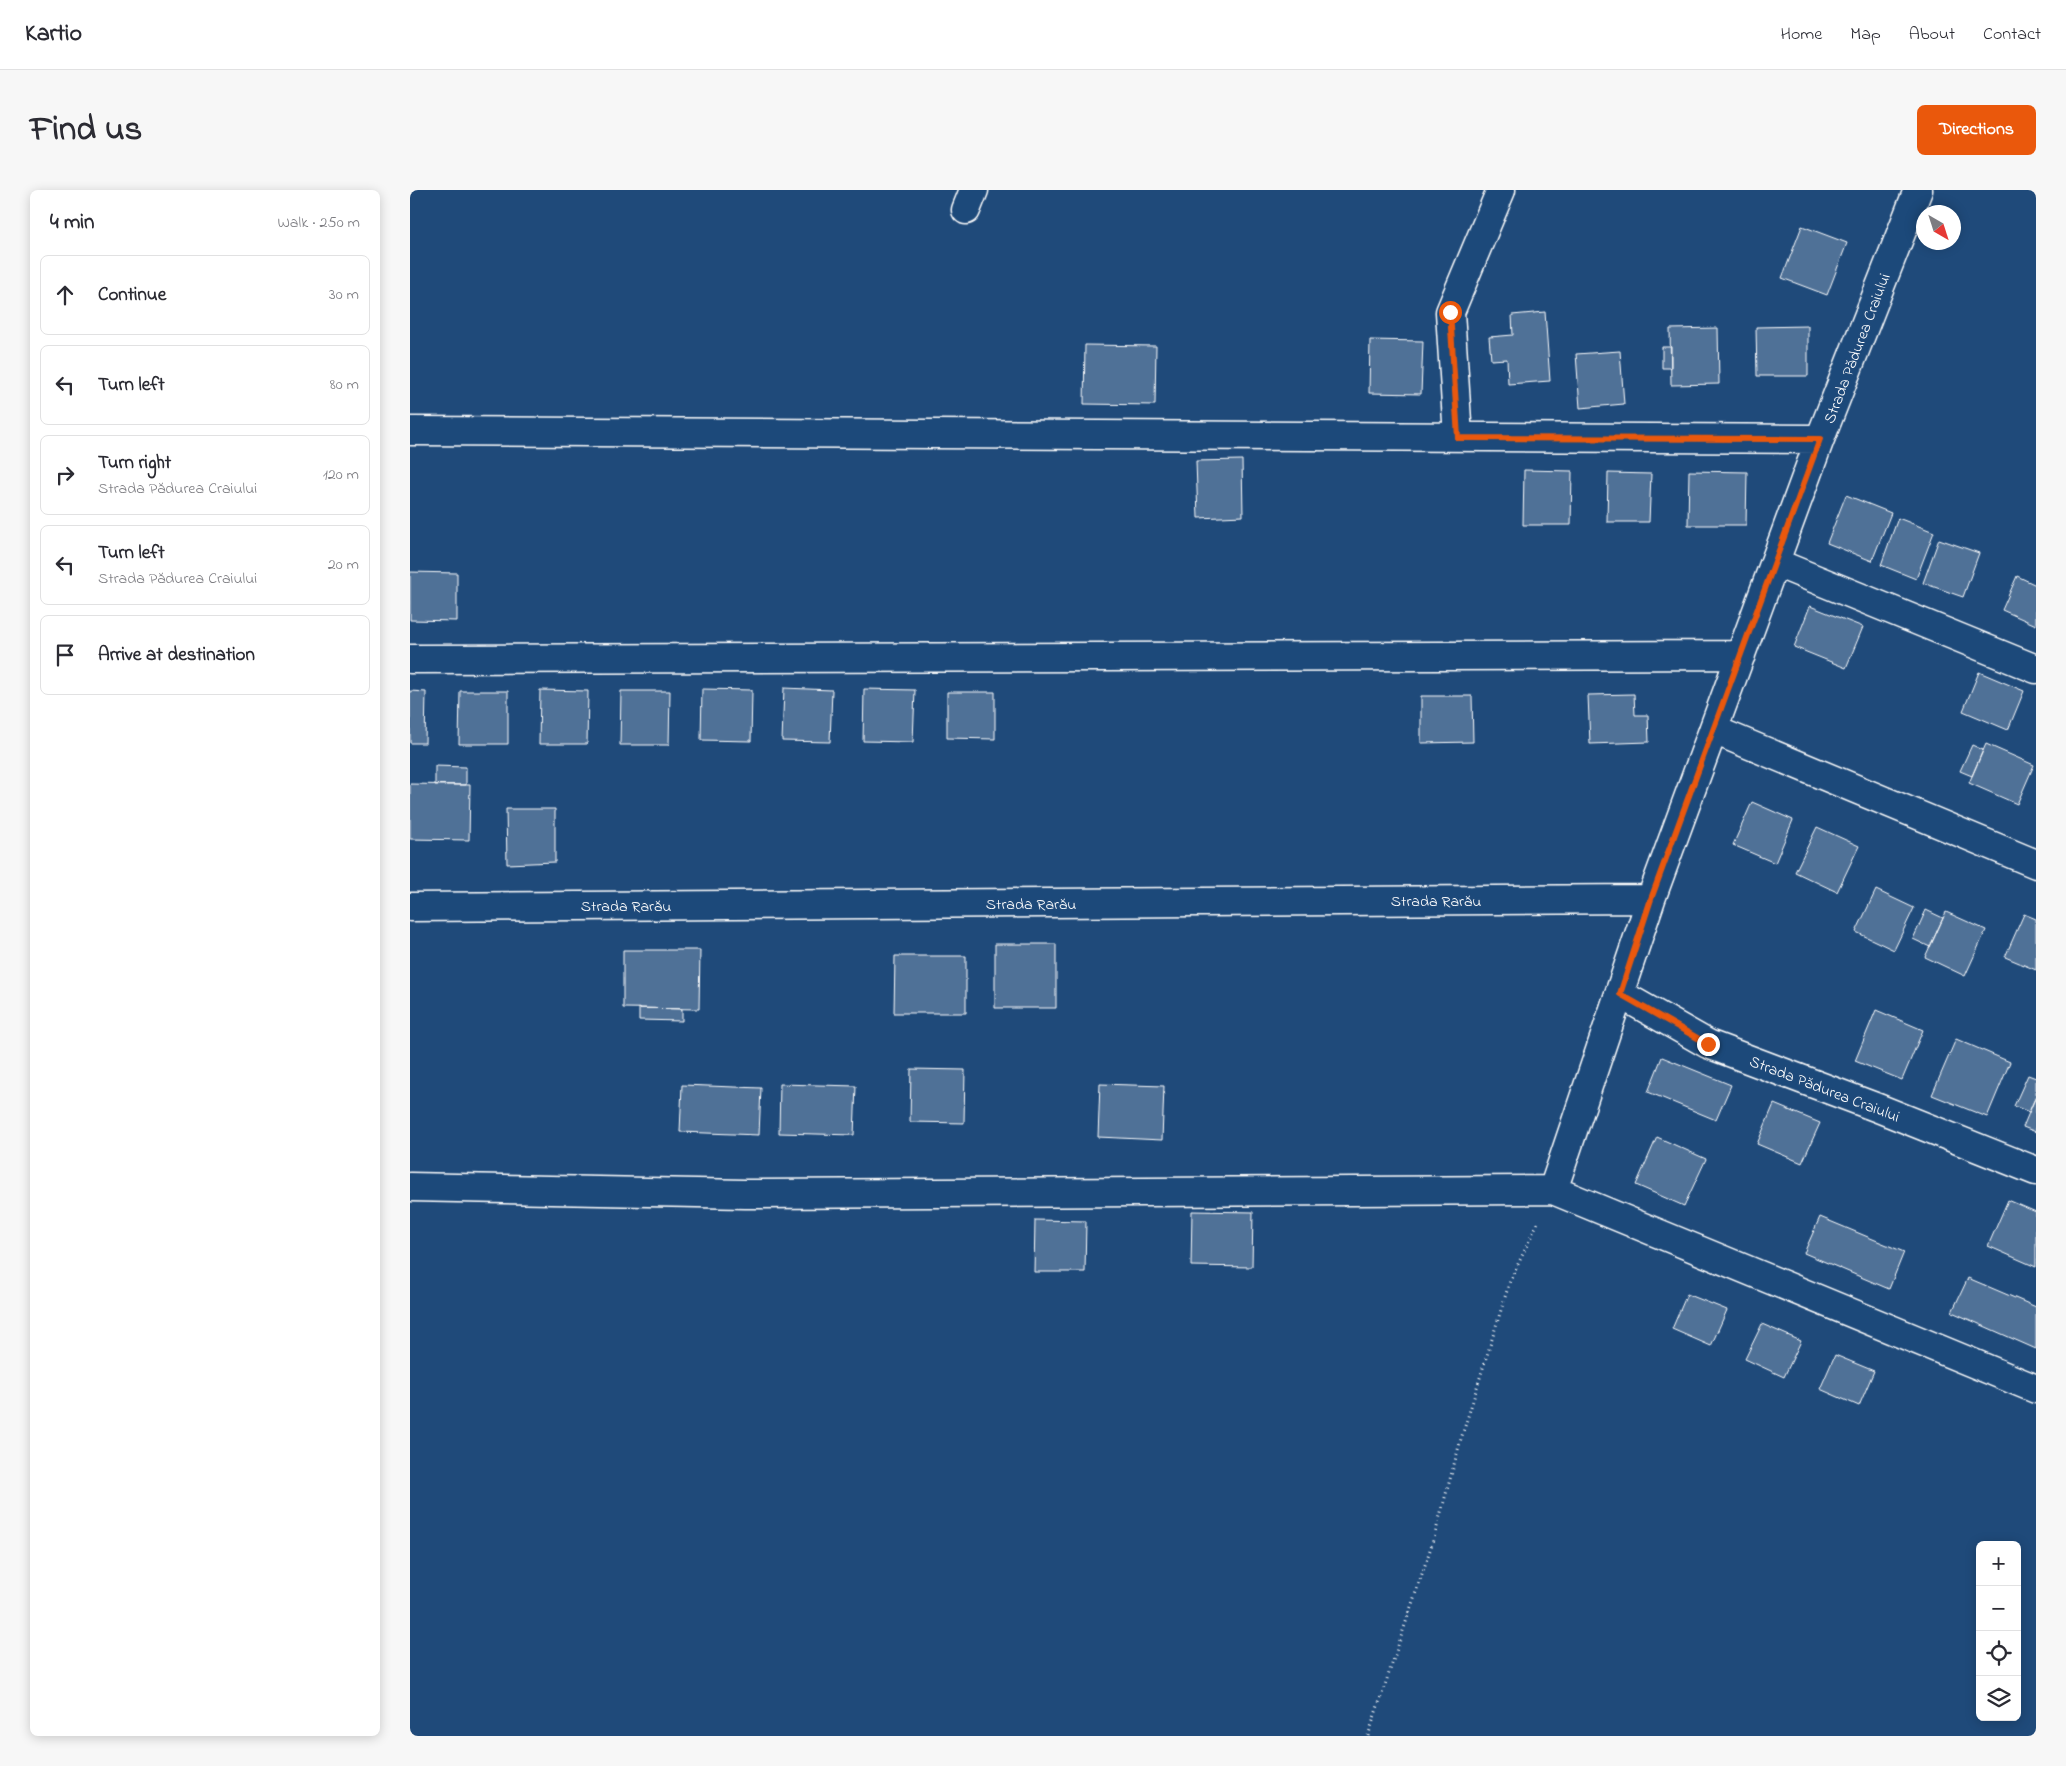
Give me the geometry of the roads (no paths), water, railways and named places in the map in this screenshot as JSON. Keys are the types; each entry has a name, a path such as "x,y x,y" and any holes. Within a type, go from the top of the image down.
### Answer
{"street":[{"path":"1458,438 1450,312 1501,190"},
{"name":"Strada Pădurea Craiului","path":"1553,1190 1651,899 1820,439 1918,190"},
{"path":"410,431 1820,439"},
{"path":"1776,563 2036,669"},
{"path":"410,660 1741,655"},
{"path":"1714,730 2036,864"},
{"name":"Strada Rarău","path":"410,907 1651,899"},
{"name":"Strada Pădurea Craiului","path":"1620,994 1708,1044 1878,1108 2036,1171"},
{"path":"410,1187 745,1194 1553,1190 2036,1388"}]}
